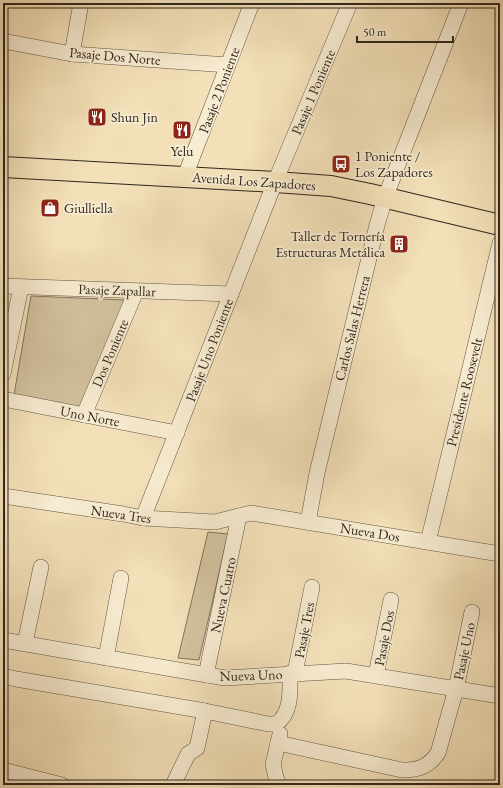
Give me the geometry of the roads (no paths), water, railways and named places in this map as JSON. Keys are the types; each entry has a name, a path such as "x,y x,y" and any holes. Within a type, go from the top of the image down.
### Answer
{"main road":[{"name":"Avenida Los Zapadores","path":"3,167 185,176 331,186 500,225"}],"street":[{"path":"72,54 81,3"},
{"name":"Pasaje 2 Poniente","path":"185,176 252,3"},
{"name":"Pasaje 1 Poniente","path":"275,182 350,3"},
{"name":"Carlos Salas Herrera","path":"308,522 317,473 377,225 385,198 462,3"},
{"name":"Pasaje Dos Norte","path":"3,41 72,54 228,65"},
{"name":"Pasaje Uno Poniente","path":"144,518 275,182"},
{"name":"Presidente Roosevelt","path":"428,542 500,243"},
{"name":"Pasaje Zapallar","path":"3,286 231,294"},
{"path":"3,374 21,287"},
{"name":"Dos Poniente","path":"84,415 136,291"},
{"name":"Uno Norte","path":"3,400 177,433"},
{"name":"Nueva Tres","path":"3,496 144,518 215,522 239,516"},
{"name":"Nueva Dos","path":"239,516 251,513 500,554"},
{"name":"Nueva Cuatro","path":"206,675 239,516"},
{"path":"25,643 41,567"},
{"path":"106,658 121,578"},
{"name":"Pasaje Tres","path":"276,724 285,716 287,710 293,673 312,587"},
{"name":"Pasaje Dos","path":"376,675 391,600"},
{"name":"Pasaje Uno","path":"278,744 402,770 413,770 432,762 438,753 456,689 472,612"},
{"name":"Nueva Uno","path":"3,640 225,678 346,671 500,696"},
{"path":"3,676 24,681 205,711 268,724 276,724 280,736 273,764 279,785"},
{"path":"173,785 188,754 197,748 205,711"},
{"path":"3,770 62,785"}],"place":[{"name":"Shun Jin","path":"97,117"},
{"name":"Yelu","path":"182,130"},
{"name":"1 Poniente / Los Zapadores","path":"341,164"},
{"name":"Giulliella","path":"50,208"},
{"name":"Taller de Tornería Estructuras Metálica","path":"399,244"}]}
